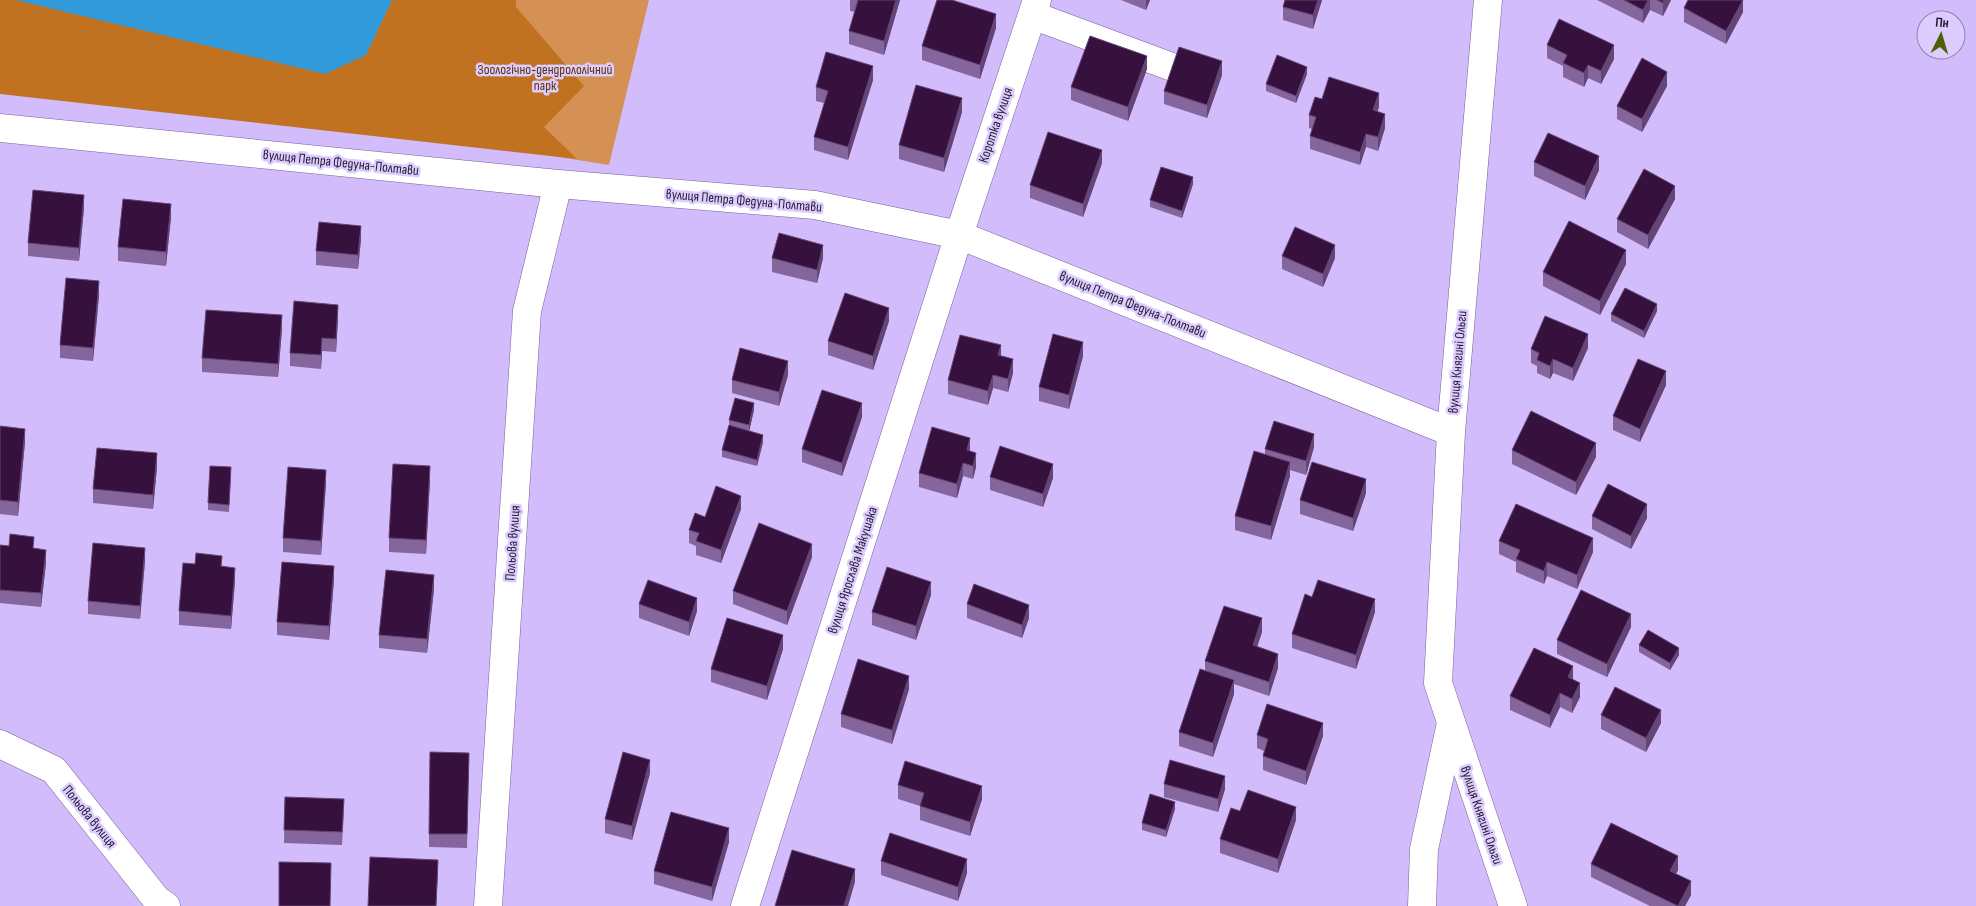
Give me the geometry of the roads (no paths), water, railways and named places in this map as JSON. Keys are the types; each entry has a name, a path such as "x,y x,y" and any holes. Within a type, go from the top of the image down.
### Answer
{"street":[{"name":"вулиця Княгині Ольги","path":"1488,0 1451,432 1438,683 1513,906"},
{"name":"Коротка вулиця","path":"959,234 1035,8 1172,67"},
{"name":"вулиця Петра Федуна-Полтави","path":"0,128 558,184 815,205 959,234 1451,432"},
{"name":"Польова вулиця","path":"488,906 527,311 558,184"},
{"name":"вулиця Ярослава Макушака","path":"745,906 959,234"},
{"name":"вулиця Княгині Ольги","path":"1422,906 1424,850 1451,723"},
{"name":"Польова вулиця","path":"0,744 54,770 157,900 166,906"}],"water":[{"path":"16,0 392,0 366,55 325,74"}],"park label":[{"name":"Зоологічно-дендрололічний парк","path":"545,78"}]}
